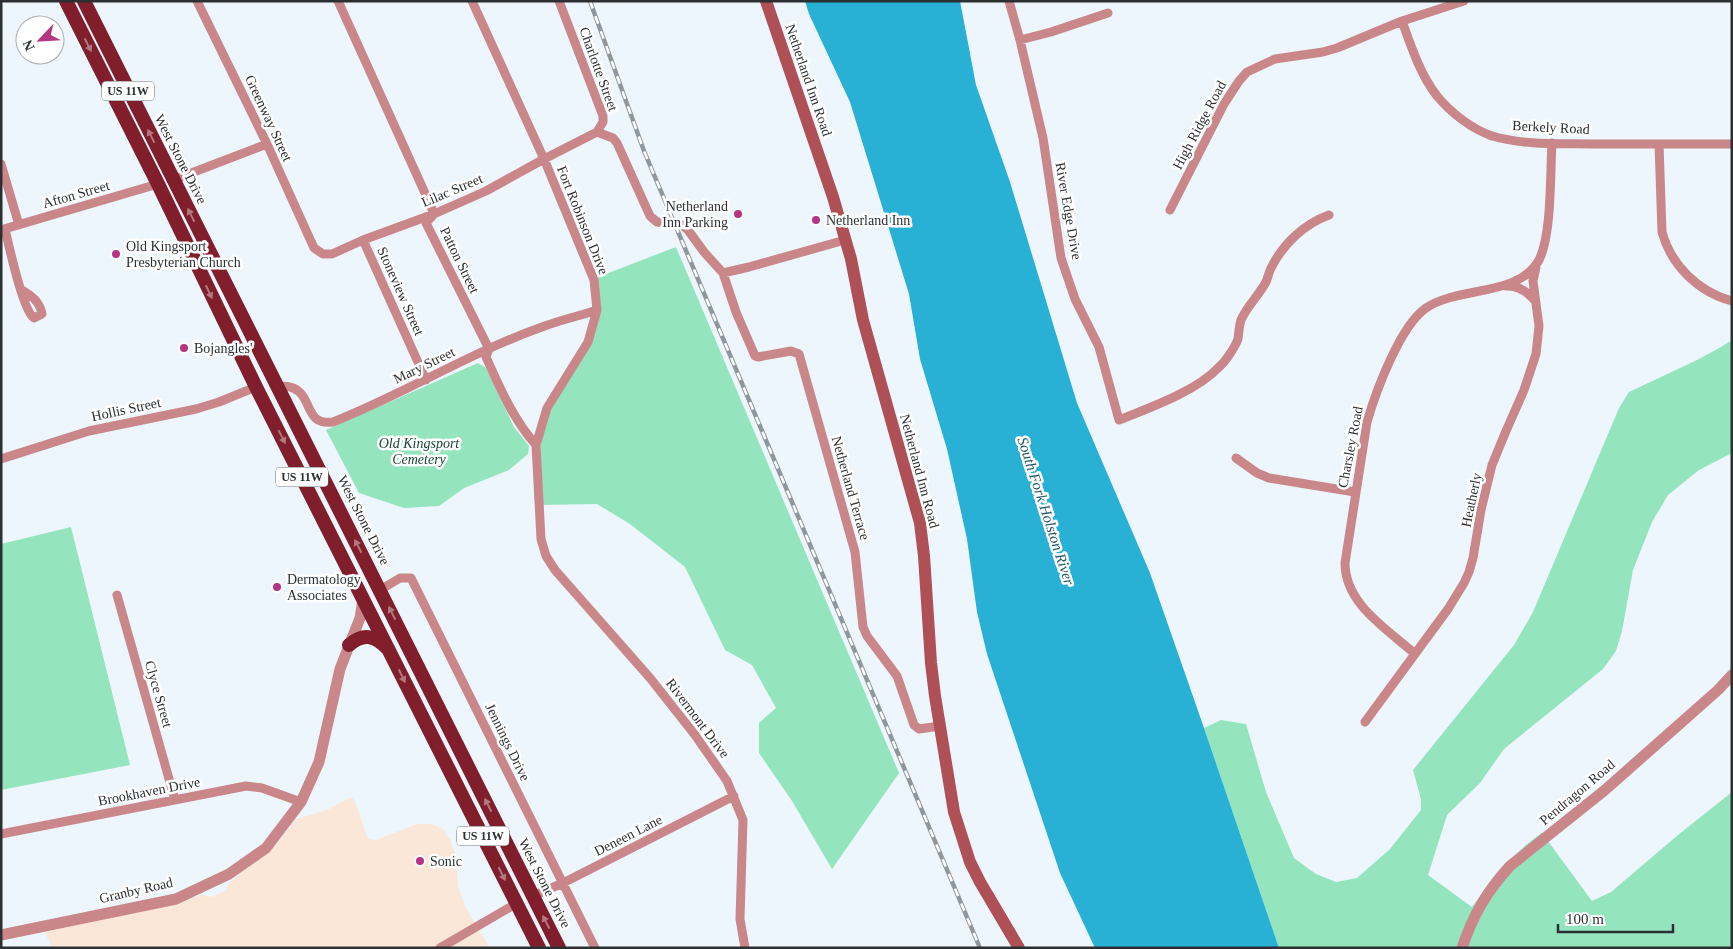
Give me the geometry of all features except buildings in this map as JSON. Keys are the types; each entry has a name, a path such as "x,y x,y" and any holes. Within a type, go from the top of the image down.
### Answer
{"highway":[{"name":"US 11W","path":"66,1 158,184 256,387 539,948"},
{"name":"West Stone Drive","path":"84,1 559,948"},
{"path":"158,184 173,180"},
{"path":"199,270 201,257 208,249"},
{"path":"256,387 277,386"},
{"path":"363,600 380,590"},
{"path":"349,645 358,638 368,637 383,644 390,652"},
{"path":"517,904 533,896"}],"main road":[{"name":"Netherland Inn Road","path":"766,1 801,106 825,170 846,240 866,328 920,523 931,663 954,812 962,840 980,882 1019,948"}],"street":[{"name":"Greenway Street","path":"198,1 267,144 314,248"},
{"name":"Patton Street","path":"338,1 434,214 426,223 489,349 486,357 513,414 536,445"},
{"name":"Fort Robinson Drive","path":"472,1 544,159 594,280 597,310 588,342 547,408 536,445 541,539"},
{"name":"Charlotte Street","path":"559,1 603,116 603,122 597,132 613,138 618,143 650,216 657,222 682,225 723,273"},
{"name":"River Edge Drive","path":"1009,1 1043,138 1061,258 1075,299 1099,347 1119,420 1167,400 1197,384 1220,367 1238,340 1240,322 1266,281 1284,247 1304,227 1314,220 1329,215"},
{"name":"High Ridge Road","path":"1170,210 1224,104 1247,72 1275,59 1337,48 1402,21 1464,1"},
{"path":"1020,40 1052,32 1108,13"},
{"name":"Berkely Road","path":"1402,21 1424,76 1437,95 1461,118 1475,128 1491,135 1509,140 1552,143 1732,144"},
{"name":"Lilac Street","path":"314,248 323,254 332,254 434,214 486,191 597,132"},
{"name":"Heatherly","path":"1365,722 1458,594 1469,572 1492,465 1534,362 1539,326 1533,281 1545,244 1552,143"},
{"path":"173,180 267,144"},
{"path":"1659,144 1662,232 1665,243 1687,275 1709,292 1732,301"},
{"path":"1,164 19,225"},
{"name":"Afton Street","path":"3,230 158,184"},
{"path":"3,230 22,290"},
{"name":"Stoneview Street","path":"364,240 426,380"},
{"path":"723,273 846,240"},
{"name":"Heatherly","path":"1498,286 1522,278 1530,272 1538,261"},
{"name":"Netherland Terrace","path":"723,273 736,312 755,356 794,351 799,354 855,552 863,627 867,636 896,676 914,725 919,729 940,726"},
{"path":"1498,286 1513,285 1531,296 1536,302"},
{"name":"Charsley Road","path":"1414,653 1361,605 1349,589 1346,580 1345,563 1367,422 1372,404 1398,344 1419,313 1428,306 1450,297 1498,286"},
{"name":"Mary Street","path":"277,386 293,388 300,394 315,419 325,424 426,380 489,349 542,327 597,310"},
{"name":"Hollis Street","path":"1,459 89,431 196,409 256,387"},
{"path":"1236,458 1257,473 1269,478 1356,492"},
{"name":"Rivermont Drive","path":"541,539 546,556 555,570 650,678 718,766 734,796 744,820 740,919 745,948"},
{"name":"Jennings Drive","path":"380,590 400,578 411,578 595,948"},
{"name":"Clyce Street","path":"117,595 175,800"},
{"name":"Granby Road","path":"1,935 176,899 229,874 266,848 301,802 319,762 340,670 360,618 363,600"},
{"name":"Pendragon Road","path":"1462,948 1482,901 1510,866 1604,790 1718,690 1732,675"},
{"name":"Brookhaven Drive","path":"1,834 246,786 262,788 301,802"},
{"name":"Deneen Lane","path":"533,896 563,883 734,796"},
{"path":"440,948 517,904"}],"shaded area":[{"path":"352,797 368,839 376,840 417,824 432,824 443,829 456,855 458,887 467,910 490,948 52,948 45,932 178,903 201,895 211,897 225,891 229,883 277,844 296,819 327,810"}],"green space":[{"path":"676,247 899,773 832,869 792,801 759,753 759,723 776,708 752,665 725,650 685,567 630,524 597,504 539,505 541,425 588,342 597,310 598,277"},
{"path":"1732,340 1732,453 1699,470 1668,495 1652,522 1633,570 1622,631 1616,651 1603,669 1504,749 1480,783 1447,815 1428,875 1472,907 1512,858 1542,833 1592,901 1611,892 1732,792 1732,948 1279,948 1204,728 1221,720 1246,724 1266,792 1294,858 1316,874 1336,882 1357,878 1390,849 1421,810 1421,799 1413,770 1514,645 1533,612 1619,408 1629,392 1697,360"},
{"name":"Old Kingsport Cemetery","path":"478,363 486,368 514,427 529,446 528,454 509,470 464,488 439,506 404,508 359,493 326,430"},
{"path":"71,527 130,765 1,790 1,544"}],"water":[{"name":"South Fork Holston River","path":"805,1 960,1 976,85 1010,182 1077,403 1150,573 1279,948 1095,948 1060,873 987,654 977,612 967,539 947,449 920,359 909,294 850,102 809,14"}],"railway":[{"path":"590,1 644,151 980,948"}],"place":[{"name":"Netherland Inn Parking","path":"738,214"},
{"name":"Netherland Inn","path":"816,220"},
{"name":"Old Kingsport Presbyterian Church","path":"116,254"},
{"name":"Bojangles'","path":"184,348"},
{"name":"Dermatology Associates","path":"277,587"},
{"name":"Sonic","path":"420,861"}]}
